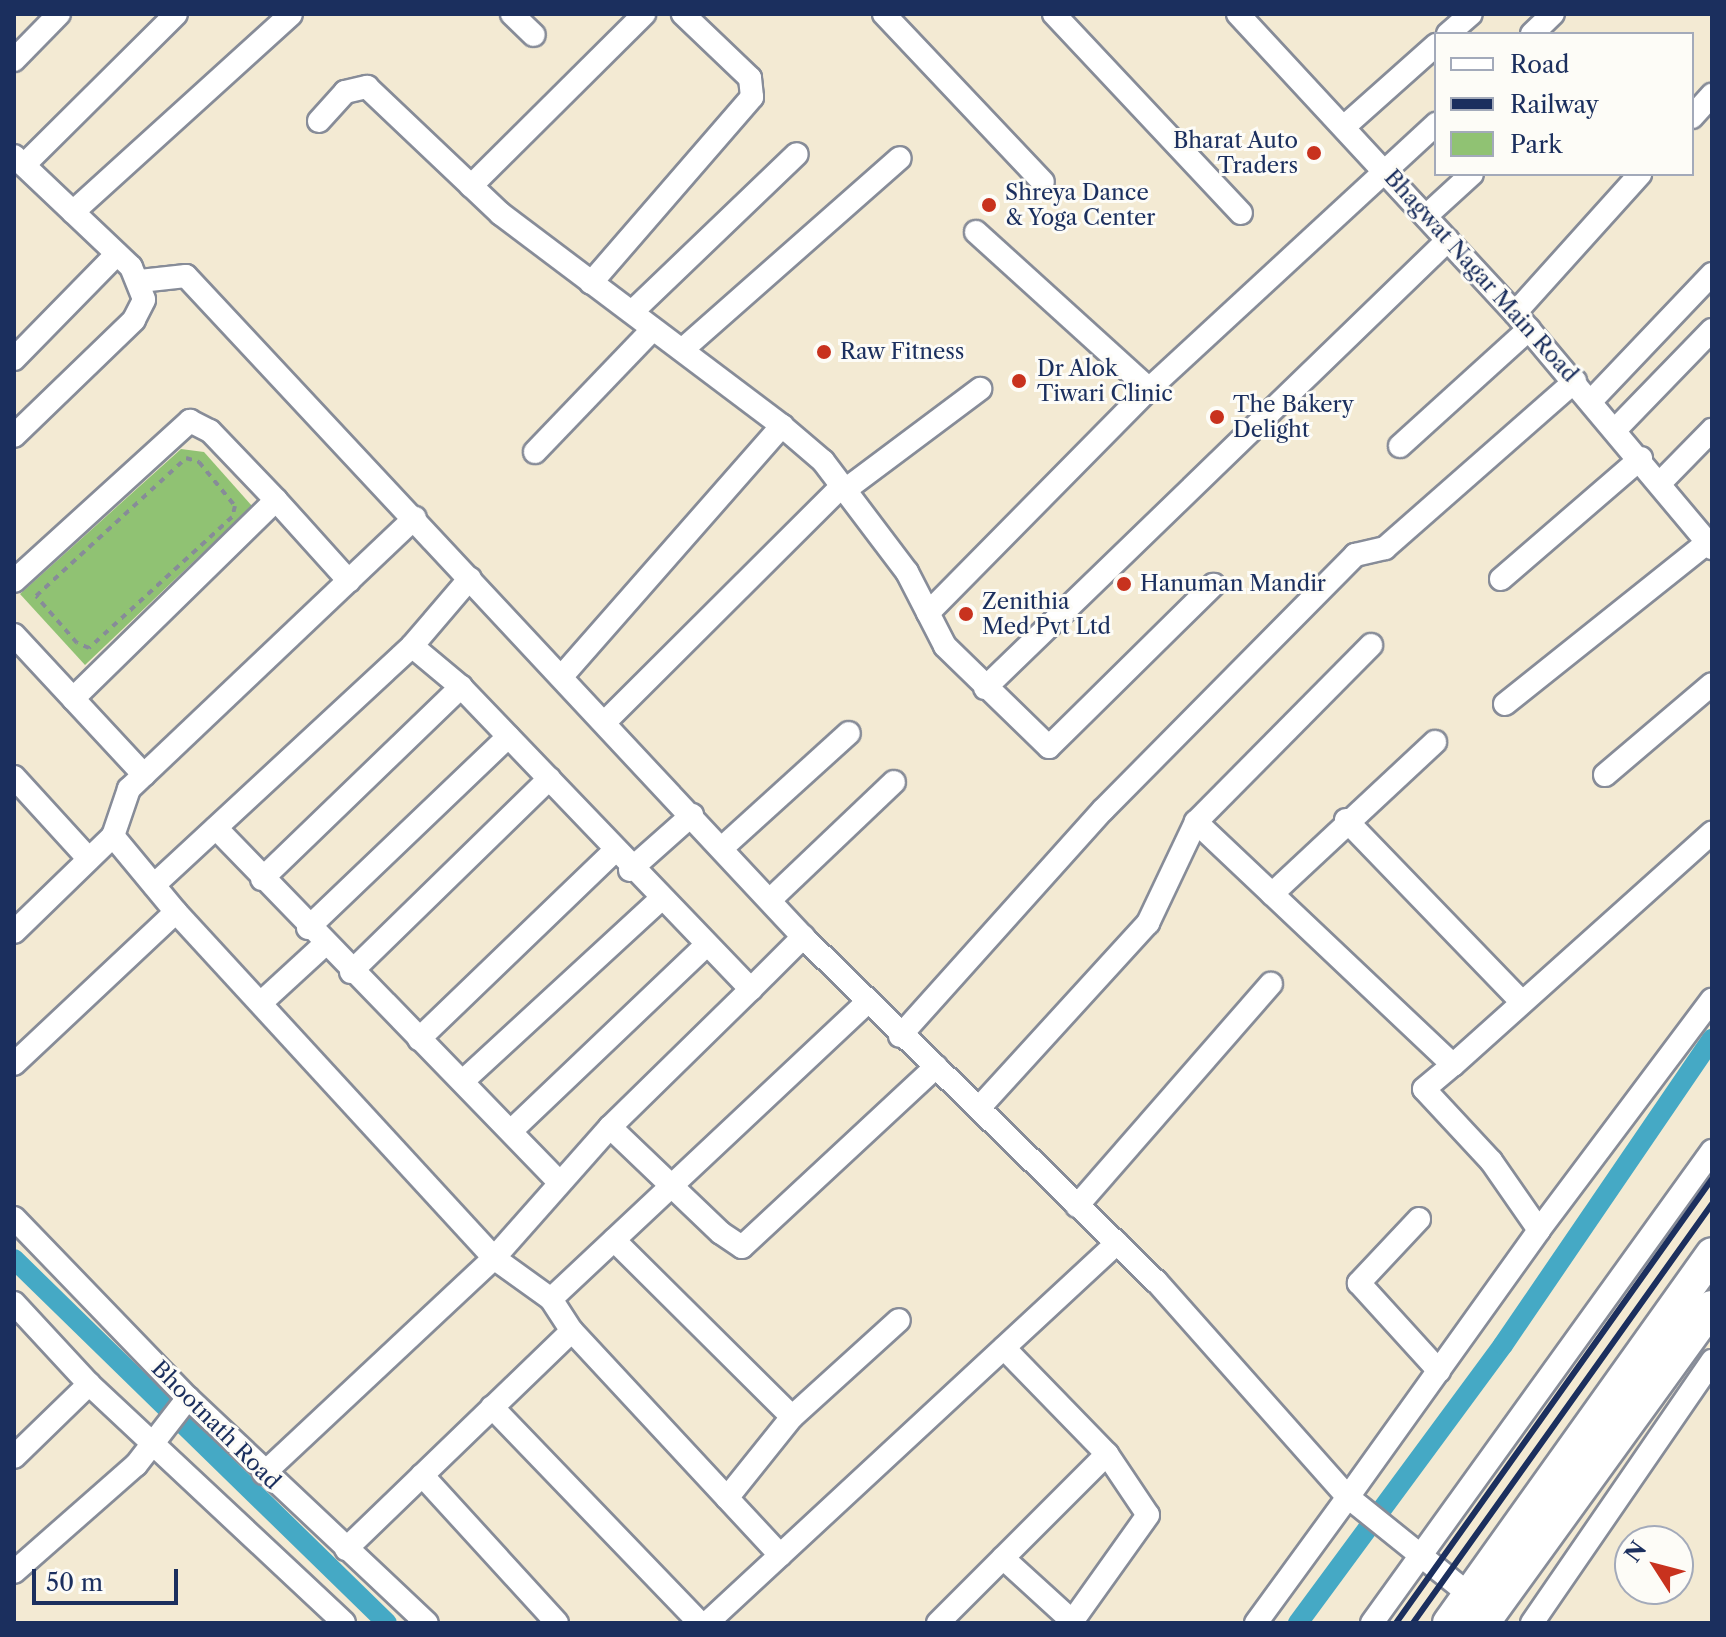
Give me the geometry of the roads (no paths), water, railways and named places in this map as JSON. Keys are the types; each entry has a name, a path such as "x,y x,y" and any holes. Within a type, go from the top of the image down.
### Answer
{"highway":[{"path":"1477,1609 1712,1254"},
{"path":"1449,1623 1477,1609 1712,1307"},
{"path":"1672,1362 1712,1341"}],"street":[{"path":"14,60 59,14"},
{"path":"14,436 134,320 144,300 140,281 117,254 19,160 176,14"},
{"path":"73,212 291,14"},
{"path":"512,14 534,35"},
{"path":"471,186 644,14"},
{"path":"591,283 752,97 750,78 683,14"},
{"path":"884,14 1043,182"},
{"path":"1054,14 1241,213"},
{"name":"Bhagwat Nagar Main Road","path":"1238,14 1387,170 1522,321 1641,458 1710,545"},
{"path":"1450,32 1471,14"},
{"path":"1534,32 1553,14"},
{"path":"1345,126 1434,47"},
{"path":"319,121 345,92 367,87 471,186 591,283 782,426 844,488 928,613 945,646 1049,747 1213,585"},
{"path":"1694,115 1712,95"},
{"path":"928,613 1149,389 1434,126"},
{"path":"632,312 797,154"},
{"path":"682,350 900,158"},
{"path":"1426,216 1470,176"},
{"path":"1400,446 1522,321 1638,176"},
{"path":"976,232 1149,389"},
{"path":"985,688 1448,240"},
{"path":"14,359 117,254"},
{"path":"1592,400 1712,274"},
{"path":"140,281 186,276 606,721 803,937 900,1036 979,1108 1117,1243 1351,1500 1477,1609"},
{"path":"535,452 653,329"},
{"path":"1616,429 1712,330"},
{"path":"900,1036 1103,810 1355,555 1385,548 1575,381"},
{"path":"606,721 844,488 980,389"},
{"path":"14,581 190,421 210,431 349,581"},
{"path":"563,675 782,426"},
{"path":"1661,482 1712,430"},
{"path":"1501,579 1641,458"},
{"path":"73,699 276,500"},
{"path":"14,932 113,836 129,789 415,518"},
{"path":"1505,704 1710,545"},
{"path":"154,885 412,646 470,578"},
{"path":"14,635 144,775"},
{"path":"979,1108 1148,923 1196,822 1371,645"},
{"path":"412,646 461,687 659,901 751,989"},
{"path":"1605,775 1712,684"},
{"path":"262,879 461,687"},
{"path":"722,848 849,733"},
{"path":"308,928 508,737"},
{"path":"1272,894 1346,820 1435,742"},
{"path":"14,777 89,859"},
{"path":"351,972 549,779"},
{"path":"770,900 894,782"},
{"path":"630,870 692,815"},
{"path":"1346,820 1522,1002"},
{"path":"1196,822 1453,1065"},
{"path":"216,828 324,945 463,1081 560,1183"},
{"path":"1539,1230 1491,1161 1424,1089 1712,833"},
{"path":"113,836 176,912 263,1001 494,1258 551,1299 572,1331 780,1555"},
{"path":"419,1039 613,852"},
{"path":"463,1081 659,901"},
{"path":"14,1064 176,912"},
{"path":"264,1473 494,1258 610,1127 803,937"},
{"path":"263,1001 324,945"},
{"path":"511,1131 706,945"},
{"path":"1077,1206 1271,984"},
{"path":"1256,1623 1351,1500 1539,1230 1712,1000"},
{"path":"551,1299 867,1002"},
{"path":"610,1127 742,1247 936,1067"},
{"path":"1372,1623 1712,1151"},
{"name":"Bhootnath Road","path":"14,1218 182,1405 264,1473 427,1623"},
{"path":"1419,1219 1359,1283 1439,1371"},
{"path":"614,1240 792,1417"},
{"path":"707,1623 1117,1243"},
{"path":"14,1303 89,1384 155,1438 344,1623"},
{"path":"727,1498 792,1417 899,1320"},
{"path":"346,1549 572,1331"},
{"path":"1003,1558 1072,1622 1148,1515 1107,1454 1004,1348"},
{"path":"1532,1623 1712,1361"},
{"path":"16,1452 89,1384"},
{"path":"14,1572 155,1438 182,1405"},
{"path":"492,1407 700,1623"},
{"path":"938,1623 1107,1454"},
{"path":"422,1475 557,1623"}],"waterway":[{"path":"1298,1623 1503,1345 1712,1039"},
{"path":"14,1259 387,1623"}],"railway":[{"path":"1396,1623 1712,1179"},
{"path":"1413,1623 1712,1204"}],"place":[{"name":"Bharat Auto Traders","path":"1314,153"},
{"name":"Shreya Dance & Yoga Center","path":"989,205"},
{"name":"Raw Fitness","path":"824,352"},
{"name":"Dr Alok Tiwari Clinic","path":"1019,381"},
{"name":"The Bakery Delight","path":"1217,417"},
{"name":"Hanuman Mandir","path":"1124,584"},
{"name":"Zenithia Med Pvt Ltd","path":"966,614"}]}
